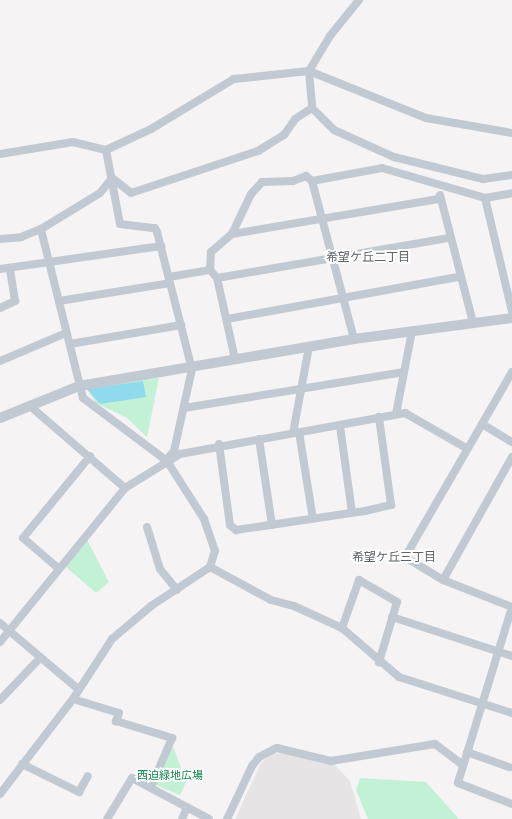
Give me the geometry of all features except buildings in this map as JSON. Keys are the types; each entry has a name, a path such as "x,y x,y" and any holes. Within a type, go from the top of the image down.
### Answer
{"street":[{"path":"359,0 330,36 309,71 312,108 334,130 394,157 483,179 512,175"},
{"path":"0,154 73,142 106,150 151,129 234,79 309,71 426,118 512,133"},
{"path":"112,178 131,193 258,151 284,135 295,119 312,108"},
{"path":"106,150 120,224 155,228 170,280 192,369 174,451 167,461"},
{"path":"312,181 382,168 439,186 485,198 512,193"},
{"path":"235,360 217,278 210,270 211,252 232,234 251,194 260,183 293,181 306,176 312,181 324,219 354,339"},
{"path":"0,239 21,238 41,229 100,193 112,178"},
{"path":"439,186 440,199 448,238 473,323"},
{"path":"485,198 512,311"},
{"path":"232,234 440,199"},
{"path":"0,794 73,700 78,689 116,634 210,567 215,550 204,519 167,461 83,398 59,301 48,265 41,229"},
{"path":"217,278 448,238"},
{"path":"0,268 48,265 161,246"},
{"path":"0,308 15,301 10,268"},
{"path":"59,301 170,280 210,270"},
{"path":"226,319 459,278"},
{"path":"0,418 80,386 192,369 354,339 512,318"},
{"path":"70,344 181,325"},
{"path":"396,414 412,332"},
{"path":"0,361 66,333"},
{"path":"309,347 300,389 296,433 313,519"},
{"path":"184,408 404,372"},
{"path":"512,372 482,424 466,448 404,558 443,580 512,607 458,784 512,804"},
{"path":"30,406 126,488"},
{"path":"0,642 10,632 58,568 126,488 167,461 219,444 340,426 405,413 466,448"},
{"path":"219,444 230,524 236,530 313,519 391,505 379,417"},
{"path":"482,424 512,442"},
{"path":"340,426 352,512"},
{"path":"259,439 272,525"},
{"path":"58,568 23,538 90,456"},
{"path":"443,580 512,457"},
{"path":"147,527 160,569 177,590"},
{"path":"210,567 271,600 294,606 342,628 379,662 399,677 512,713"},
{"path":"342,628 359,580 397,602 379,662"},
{"path":"392,617 512,656"},
{"path":"0,623 78,689"},
{"path":"0,700 40,658"},
{"path":"73,700 119,713 116,721 172,738 151,787"},
{"path":"227,819 252,766 259,757 277,748 331,761 436,744 463,764"},
{"path":"467,752 510,767"},
{"path":"22,764 79,792 88,776"},
{"path":"110,818 132,778 208,819"},
{"path":"182,819 187,807"}],"shaded area":[{"path":"284,753 335,765 350,781 361,819 235,819 262,761 273,754"}],"green space":[{"path":"159,378 147,437 127,418 96,403 86,388"},
{"path":"86,538 109,582 96,593 65,566"},
{"name":"西迫緑地広場","path":"171,741 186,782 180,795 156,785"},
{"path":"360,778 426,782 459,819 368,819 356,790"}],"water":[{"path":"143,381 146,397 100,404 87,389"}],"district":[{"name":"希望ケ丘二丁目","path":"368,257"},
{"name":"希望ケ丘三丁目","path":"394,557"}]}
